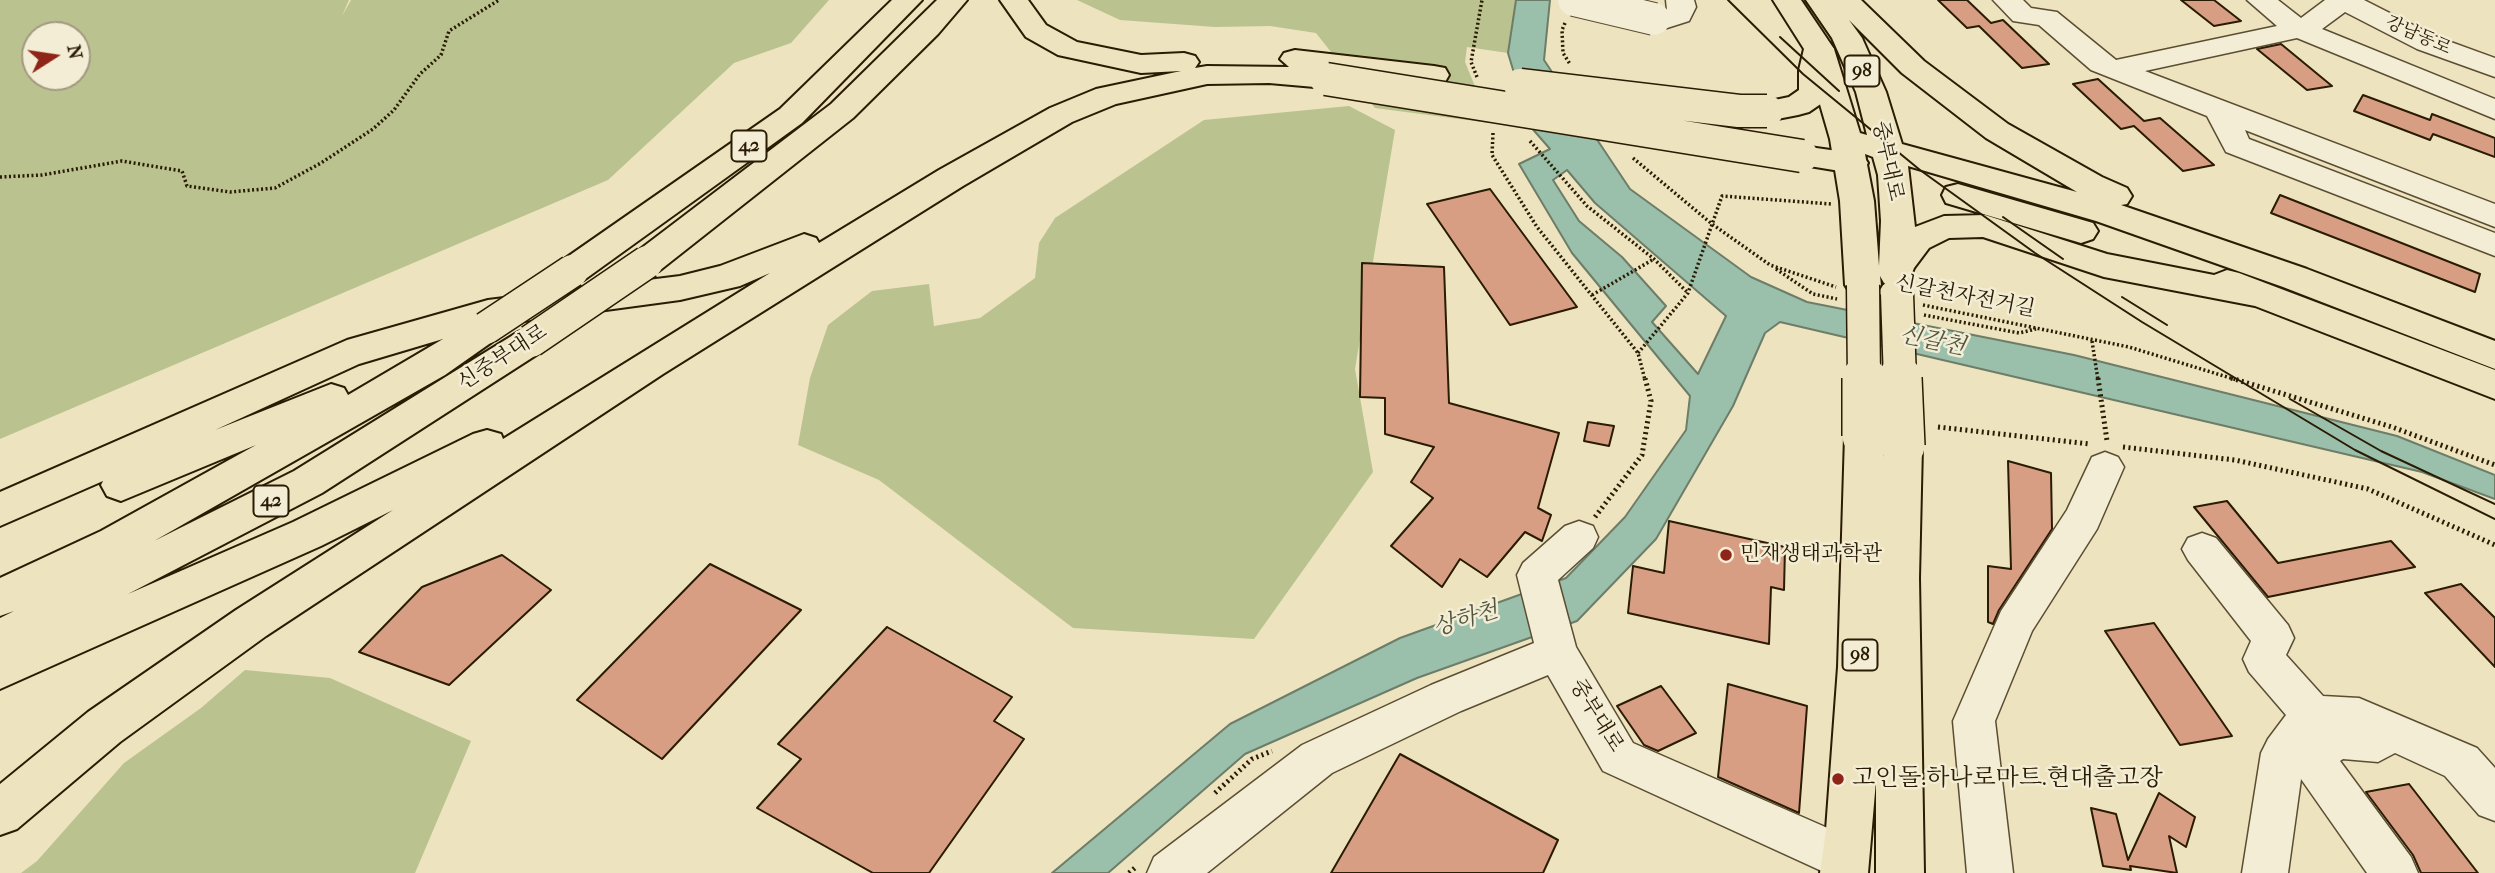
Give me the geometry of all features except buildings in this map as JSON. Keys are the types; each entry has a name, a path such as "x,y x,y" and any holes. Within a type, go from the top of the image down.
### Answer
{"main road":[{"name":"신중부대로","path":"0,597 115,542 432,365 572,271 791,116 908,0"},
{"name":"신중부대로","path":"0,639 308,482 531,341 647,262 842,111 928,28 953,0"},
{"path":"1014,0 1036,31 1068,49 1141,64 1242,59 1849,151 2119,242 2286,289 2495,355"},
{"name":"중부대로","path":"1787,0 1819,49 1849,151 1883,287"},
{"name":"중부대로","path":"1820,0 1847,38 1871,92 1891,163 1898,221 1883,287"},
{"path":"1845,0 1913,67 1997,131 2090,185 2286,289 2495,384"},
{"path":"0,813 104,727 251,623 650,364 951,178 1061,115 1107,96 1208,75 1269,74 1314,69 1434,75 1739,111 1767,111 1798,105 1815,93 1814,70 1819,49"},
{"path":"0,510 359,350 488,313 680,288 728,277 783,257 843,226 1057,98 1122,76 1242,59"},
{"path":"1434,75 1800,143"},
{"path":"1883,287 1917,240 1944,227 1985,226 2104,265 2286,289"},
{"name":"98","path":"1883,287 1902,437 1898,578 1900,873"},
{"path":"0,670 307,534 650,364"},
{"path":"0,535 383,376 432,365"},
{"name":"중부대로","path":"1845,866 1850,830 1860,667 1902,437"}],"street":[{"path":"1570,10 1667,20 1679,15 1681,0"},
{"path":"2007,0 2024,15 2047,18 2101,64 2495,216"},
{"path":"2261,0 2299,29 2495,110"},
{"path":"2114,69 2305,28 2343,0"},
{"name":"강남동로","path":"2343,0 2427,43 2495,68"},
{"path":"2219,110 2237,145 2495,244"},
{"path":"1990,873 1975,721 2015,623 2083,518 2099,455"},
{"name":"중부대로","path":"1579,537 1537,575 1557,652 1618,757 1845,866"},
{"path":"2202,549 2273,639 2264,659 2312,715 2359,717 2461,762 2495,800"},
{"path":"1170,873 1317,759 1446,698 1557,652"},
{"path":"2265,873 2283,753 2312,715"},
{"path":"2395,873 2312,758 2335,738 2385,743 2432,758 2469,787 2495,817"}],"path":[{"path":"0,177 42,175 122,161 182,172 187,186 230,192 275,188 321,163 373,129 394,110 419,74 441,55 449,32 499,0"},
{"path":"1471,62 1482,0"},
{"path":"1570,10 1562,30 1563,53 1577,75"},
{"path":"1493,133 1492,155 1537,227 1639,353 1651,401 1642,455 1579,537"},
{"path":"1538,150 1587,206 1654,259 1688,293"},
{"name":"신갈천자전거길","path":"1625,151 1712,224 1770,265 1883,287 2092,341 2129,347 2392,427 2495,465"},
{"path":"1639,353 1688,293 1721,196 1835,205"},
{"path":"1591,295 1654,259"},
{"path":"2092,341 2107,446 2235,460 2368,489 2495,545"},
{"path":"1902,437 2099,455"}],"shaded area":[{"path":"0,0 349,0 342,16 351,0 829,0 791,43 734,63 608,180 0,439"},
{"path":"1077,0 1516,0 1508,53 1467,47 1465,62 1490,123 1375,108 1316,33 1270,26 1215,27 1120,20"},
{"path":"1349,106 1395,130 1355,369 1373,472 1254,639 1073,628 879,480 798,445 810,378 828,325 872,291 929,284 934,326 980,318 1035,278 1039,243 1055,218 1204,120"},
{"path":"245,670 330,678 471,741 415,873 21,873 37,861 124,763 201,708"}],"water":[{"path":"1516,0 1550,0 1544,60 1630,189 1751,277 1807,302 2074,355 2397,436 2495,475 2495,499 2422,472 1780,322 1765,333 1733,406 1656,539 1577,621 1417,678 1245,754 1108,873 1052,873 1230,724 1400,638 1566,578 1625,517 1686,430 1690,396 1572,253 1519,164 1550,149 1530,126 1508,53","holes":["1567,170 1595,203 1726,316 1698,374 1652,322 1666,306 1622,257 1579,221 1553,180"]}],"tram line":[{"path":"1728,0 1803,74 1920,170 2035,253 2142,322 2355,450 2495,519"},
{"path":"1780,37 1839,91"},
{"path":"2003,217 2063,259"},
{"path":"2122,297 2167,325"},
{"path":"2290,399 2381,451 2495,504"}],"place":[{"name":"민재생태과학관","path":"1726,555"},
{"name":"고인돌.하나로마트.현대출고장","path":"1838,779"}],"water label":[{"name":"신갈천","path":"1932,342"},
{"name":"상하천","path":"1466,620"}]}
